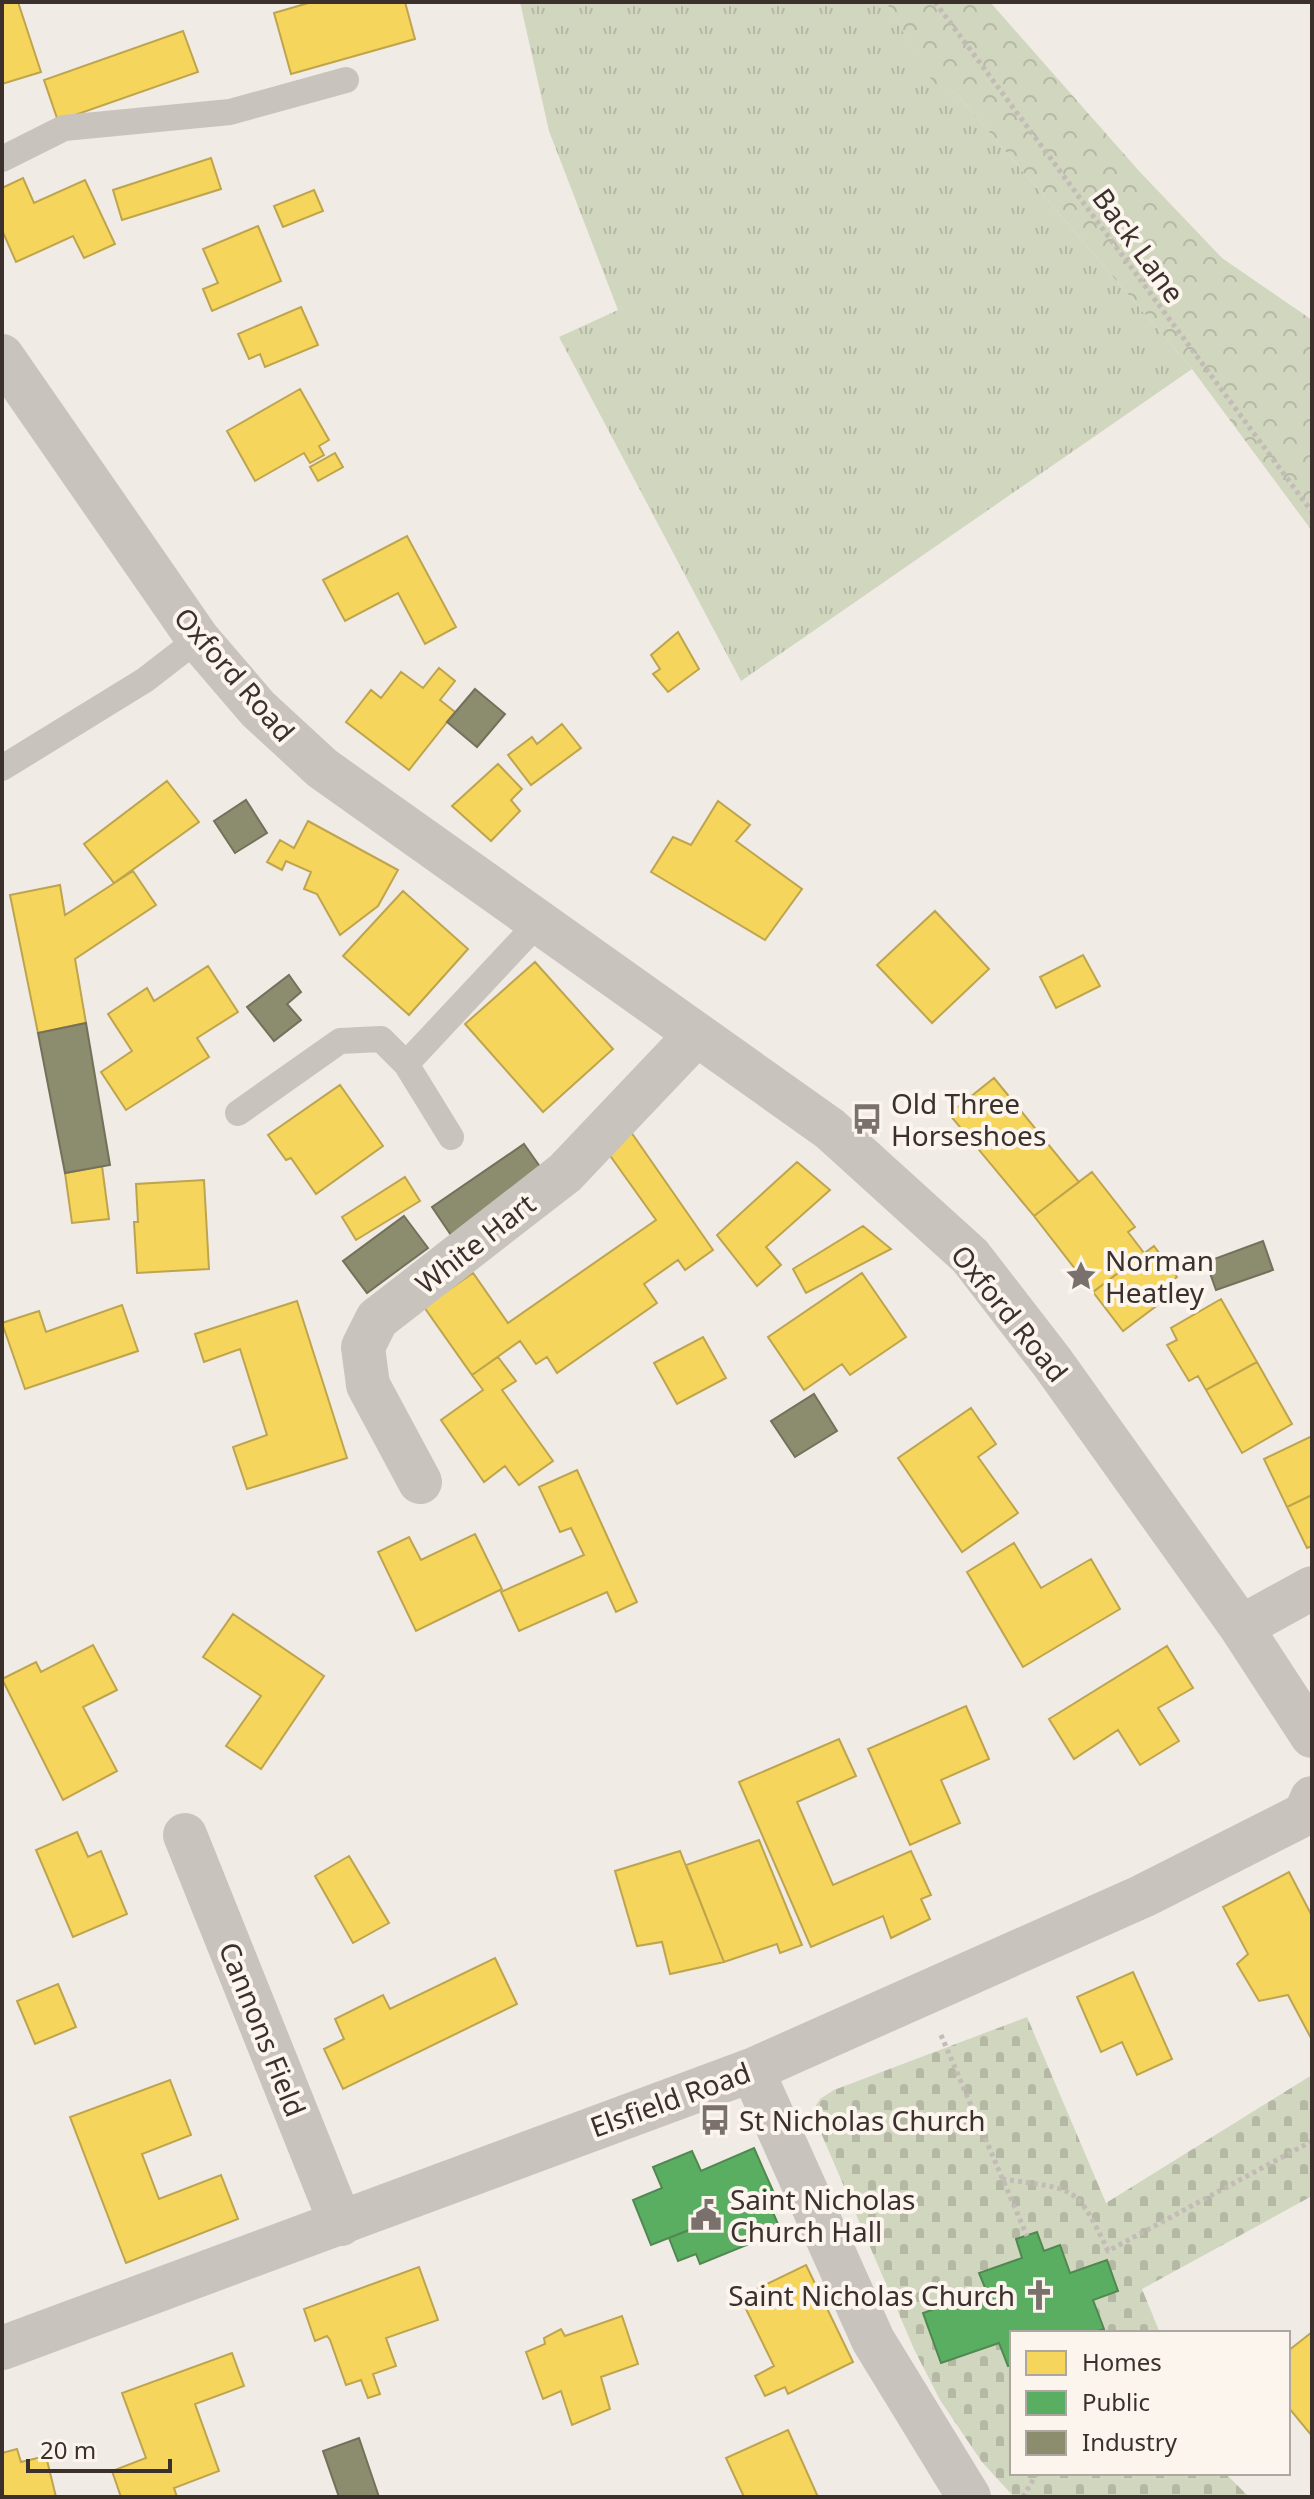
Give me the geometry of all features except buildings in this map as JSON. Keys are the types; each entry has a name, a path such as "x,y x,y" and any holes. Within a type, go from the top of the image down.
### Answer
{"street":[{"name":"Oxford Road","path":"2,356 198,639 258,709 322,768 537,924 830,1129 970,1256 1052,1362 1241,1627 1312,1736"},
{"name":"White Hart","path":"420,1482 368,1385 363,1347 377,1319 565,1173 696,1035"},
{"path":"1241,1627 1312,1588"},
{"name":"Elsfield Road","path":"2,2348 752,2070 1143,1896 1305,1814 1312,1798"},
{"name":"Cannons Field","path":"185,1835 341,2224"},
{"path":"752,2070 873,2340 969,2497"}],"lane":[{"path":"2,159 64,128 230,112 346,80"},
{"path":"2,768 145,680 198,639"},
{"path":"406,1064 537,924"},
{"path":"238,1113 340,1041 381,1039 406,1064 451,1137"}],"path":[{"name":"Back Lane","path":"935,2 1312,512"},
{"path":"925,1993 1027,2236"},
{"path":"1002,2179 1064,2189 1079,2197 1108,2251 1312,2141"},
{"path":"1023,2497 1036,2475"}],"green space":[{"path":"520,2 886,2 934,83 954,91 1192,369 741,681 559,337 618,310 549,131"},
{"path":"886,2 990,2 1139,171 1222,258 1312,320 1312,531 1192,369 954,91 934,84"},
{"path":"1027,2017 1106,2203 1312,2075 1312,2196 1142,2289 1159,2331 1010,2331 1010,2475 1227,2475 1249,2497 1014,2497 982,2462 940,2400 914,2349 812,2112 820,2099 834,2090"}],"place":[{"name":"Old Three Horseshoes","path":"867,1119"},
{"name":"Norman Heatley","path":"1081,1276"},
{"name":"St Nicholas Church","path":"715,2120"},
{"name":"Saint Nicholas Church Hall","path":"706,2215"},
{"name":"Saint Nicholas Church","path":"1039,2295"}]}
